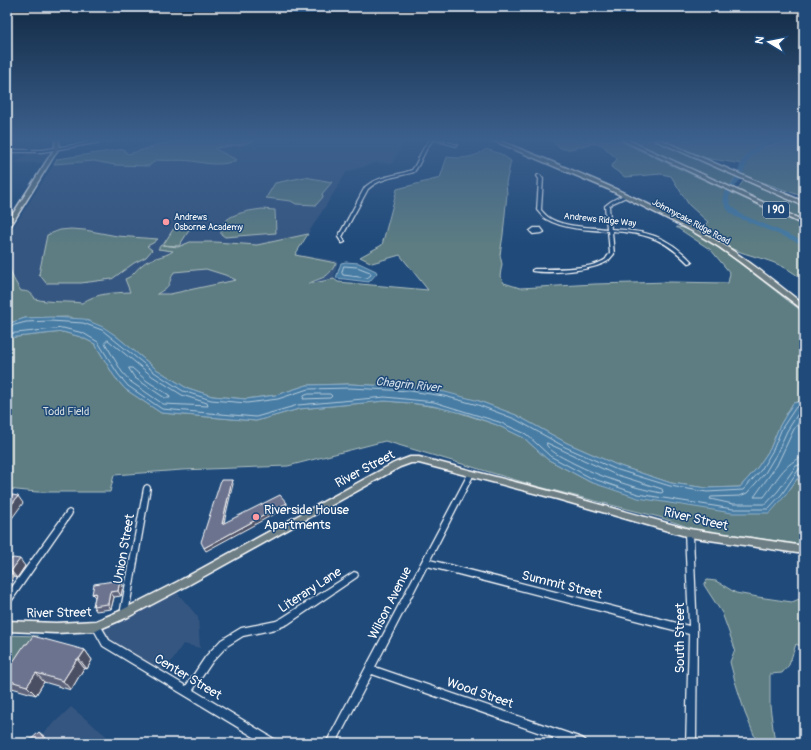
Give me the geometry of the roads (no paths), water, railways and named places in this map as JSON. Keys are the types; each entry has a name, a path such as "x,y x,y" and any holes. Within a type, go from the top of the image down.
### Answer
{"highway":[{"name":"I 90","path":"699,175 804,223"},
{"name":"I 90","path":"736,175 804,204"}],"main road":[{"path":"7,227 40,175"},
{"name":"Johnnycake Ridge Road","path":"578,175 625,196 721,246 763,275 804,308"},
{"name":"River Street","path":"7,626 56,628 96,626 124,614 180,585 398,465 410,460 419,460 557,496 689,533 726,540 804,550"}],"street":[{"path":"342,242 340,237 370,183 399,175"},
{"name":"Andrews Ridge Way","path":"539,176 541,179 539,210 542,215 551,222 571,226 634,232 650,236 670,246 690,262"},
{"path":"534,270 546,271 588,266 602,263 610,258 612,254 607,206 625,196"},
{"path":"546,224 551,222"},
{"name":"Wilson Avenue","path":"331,743 471,474"},
{"name":"Union Street","path":"124,614 147,488"},
{"path":"7,600 69,512"},
{"name":"South Street","path":"689,533 693,631 691,743"},
{"name":"Summit Street","path":"425,562 693,631"},
{"name":"Literary Lane","path":"187,692 209,659 224,643 241,632 276,626 354,575"},
{"name":"Center Street","path":"96,626 106,643 273,743"},
{"name":"Wood Street","path":"370,668 582,743"}],"water":[{"path":"341,263 359,263 376,271 377,273 369,282 336,278"},
{"path":"50,317 84,319 103,327 156,369 185,387 212,396 246,399 276,395 307,385 350,384 411,387 445,392 479,401 516,415 567,443 617,465 671,483 707,488 740,487 757,468 770,449 779,427 793,403 804,401 804,469 785,496 770,513 732,513 638,498 590,482 547,459 524,438 497,425 466,414 433,406 385,401 299,409 256,421 161,413 125,389 114,376 95,344 81,337 63,332 7,338 7,324 25,318"}],"waterway":[{"path":"739,175 735,183 729,189 726,198 726,202 732,211 804,243"}],"place":[{"name":"Andrews Osborne Academy","path":"166,222"},
{"name":"Riverside House Apartments","path":"256,517"}],"water label":[{"name":"Chagrin River","path":"408,385"}],"park label":[{"name":"Todd Field","path":"66,411"}]}
